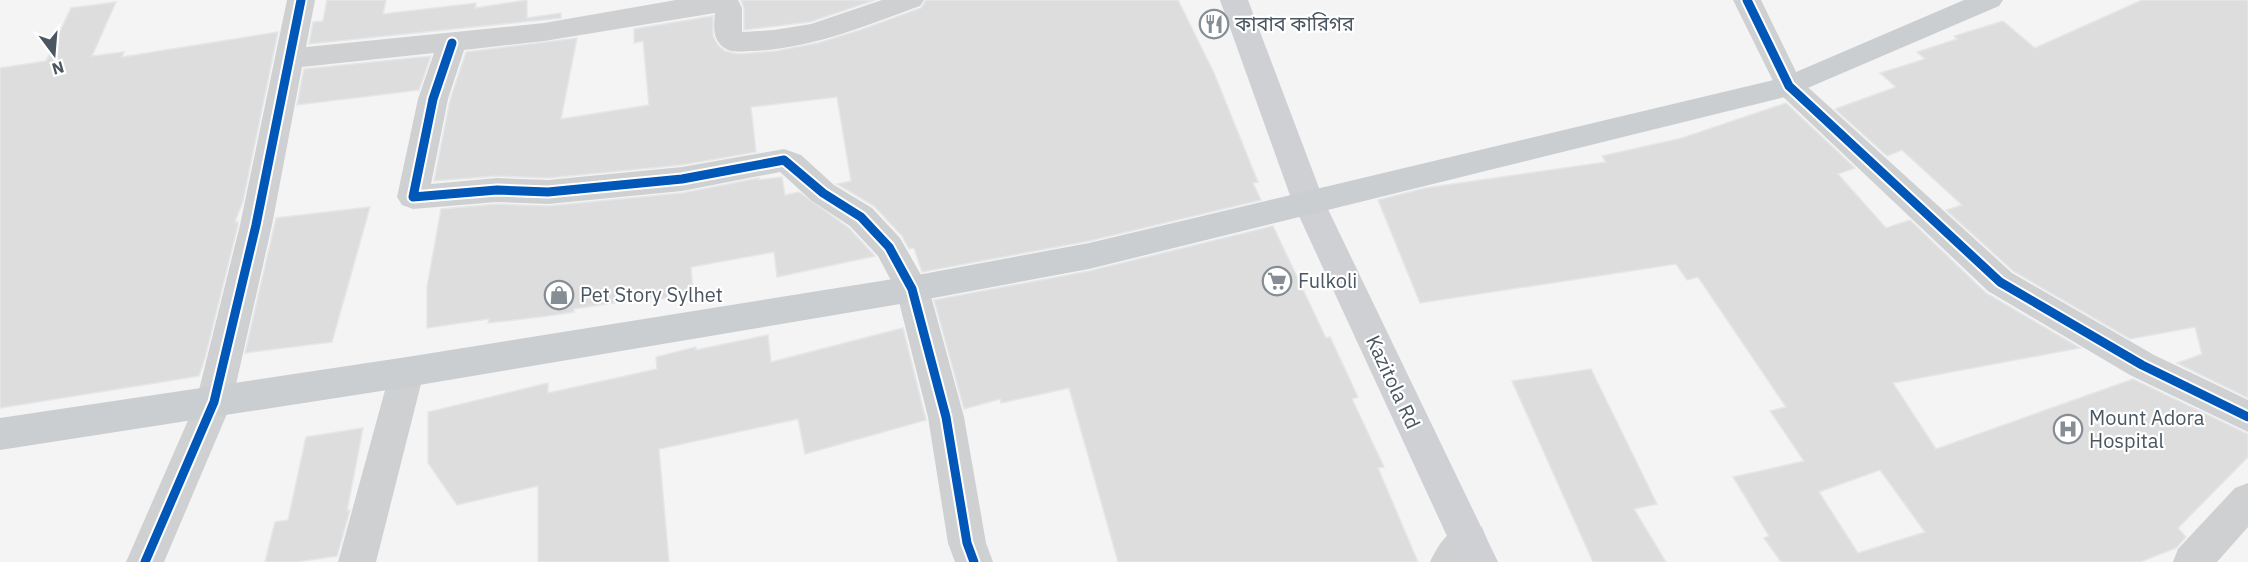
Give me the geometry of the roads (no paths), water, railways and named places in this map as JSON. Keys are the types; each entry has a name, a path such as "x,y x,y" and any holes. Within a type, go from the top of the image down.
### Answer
{"main road":[{"name":"Kazitola Rd","path":"1234,0 1308,201 1465,555"},
{"path":"0,434 407,372 912,289 1089,256 1789,86 1989,0"}],"street":[{"path":"145,562 214,402 256,225 300,0"},
{"path":"289,59 544,32 706,4 726,3 730,12 727,35 730,39 735,42 774,40 815,33 910,0"},
{"path":"1748,0 1789,86 2001,282 2142,365 2248,417"},
{"path":"452,42 433,99 413,197 497,190 548,192 682,179 784,160 824,194 861,217 889,247 912,289 946,417 967,543 974,562"},
{"path":"357,562 407,372"},
{"path":"2192,562 2248,500"}],"place":[{"name":"কাবাব কারিগর","path":"1214,24"},
{"name":"Fulkoli","path":"1277,281"},
{"name":"Pet Story Sylhet","path":"559,295"},
{"name":"Mount Adora Hospital","path":"2068,429"}]}
